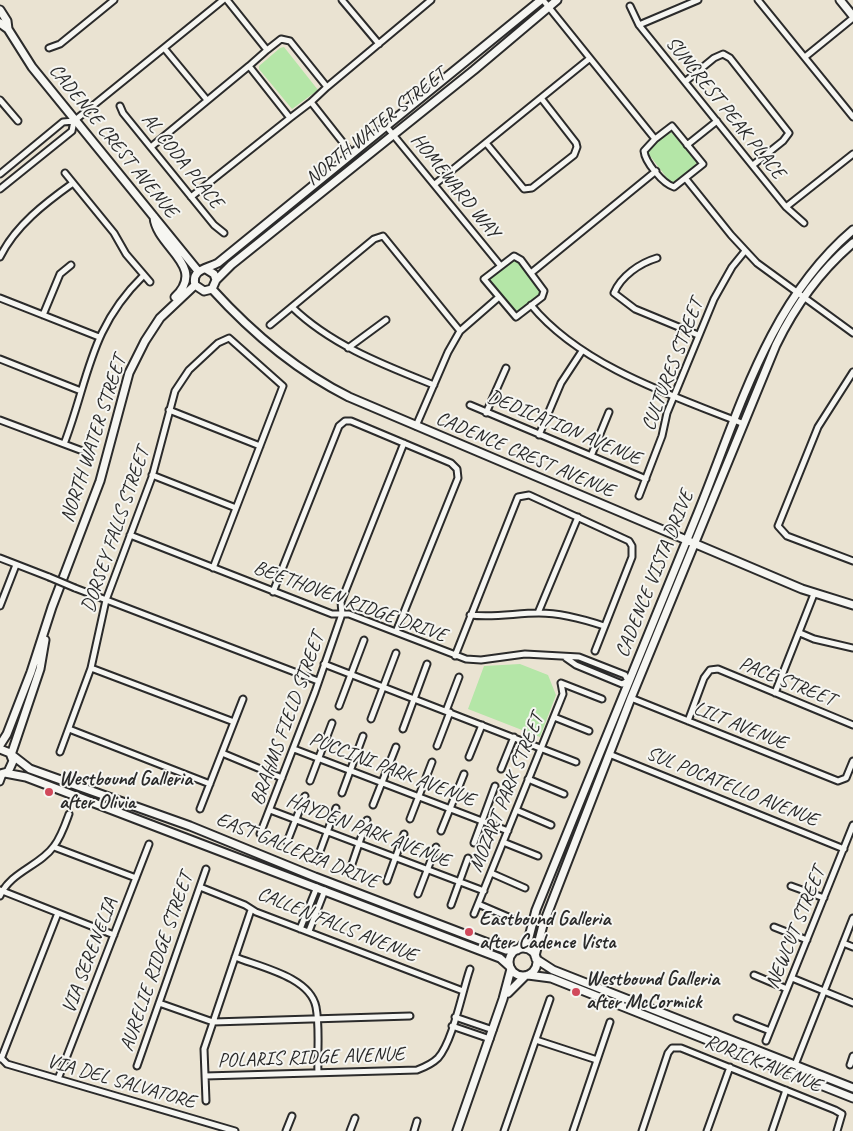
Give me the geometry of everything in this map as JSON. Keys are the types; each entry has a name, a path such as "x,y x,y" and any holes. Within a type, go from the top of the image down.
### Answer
{"street":[{"path":"49,48 60,44 114,0"},
{"path":"0,174 63,122 74,121 223,0"},
{"path":"228,0 267,50"},
{"path":"342,0 379,44"},
{"path":"542,0 654,139"},
{"name":"NORTH WATER STREET","path":"206,269 218,263 542,0"},
{"name":"NORTH WATER STREET","path":"216,280 231,265 557,0"},
{"path":"639,25 698,0"},
{"path":"758,0 853,117"},
{"path":"805,57 853,17 840,0"},
{"path":"191,197 311,102 327,86 429,1"},
{"name":"SUNCREST PEAK PLACE","path":"630,6 639,25 786,207 804,223"},
{"name":"CADENCE CREST AVENUE","path":"0,10 7,21 8,29"},
{"name":"CADENCE CREST AVENUE","path":"0,23 8,29 32,67 74,121 198,271"},
{"path":"151,147 281,39 290,41 327,86"},
{"path":"164,48 207,100"},
{"path":"686,81 714,58 723,54 730,58 788,133 783,141 753,165"},
{"path":"435,184 589,59"},
{"path":"249,66 290,118"},
{"path":"486,143 524,190 532,188 574,155 577,147 576,143 541,98"},
{"path":"0,100 18,121"},
{"path":"311,102 352,154"},
{"name":"AL CODA PLACE","path":"120,106 123,113 191,197 214,225 224,233"},
{"path":"0,113 6,107"},
{"path":"0,189 72,131 74,121"},
{"path":"687,145 717,121"},
{"name":"HOMEWARD WAY","path":"386,126 500,265"},
{"path":"672,126 687,145 703,164 677,186 670,186 646,159 644,151 654,139 672,126"},
{"path":"786,207 853,154"},
{"path":"531,273 656,171"},
{"path":"66,173 114,233 126,254 150,282"},
{"path":"686,179 757,263 853,333"},
{"path":"0,257 12,236 20,227 73,183"},
{"path":"154,216 154,226 180,260 186,274 184,286 166,311"},
{"name":"CADENCE VISTA DRIVE","path":"518,949 529,937 536,910 771,334 796,293 819,264 853,230"},
{"path":"270,325 374,239 383,236 460,331"},
{"name":"CADENCE VISTA DRIVE","path":"536,958 543,925 625,713 776,344 803,298 838,256 853,243"},
{"name":"CULTURES STREET","path":"639,496 674,395 698,335 732,266 745,250"},
{"name":"HOMEWARD WAY","path":"514,256 521,260 531,273 544,291 542,297 516,317 484,279 514,256"},
{"path":"657,258 645,262 631,272 618,283 614,293 635,309 698,335"},
{"path":"43,315 60,274 71,265"},
{"path":"206,269 214,274 216,280 212,289 204,291 195,285 194,277 198,271 206,269"},
{"path":"64,444 76,413 81,391 99,338 122,299 143,276"},
{"name":"NORTH WATER STREET","path":"0,747 7,734 31,672 100,481 129,373 145,341 166,311 195,285"},
{"name":"CADENCE CREST AVENUE","path":"212,289 254,333 300,370 355,400 814,594 853,606"},
{"path":"416,426 460,331 499,297"},
{"path":"0,298 99,338"},
{"path":"531,305 556,330 582,351 602,363 744,424"},
{"path":"292,307 304,318 348,348 434,385"},
{"path":"348,348 386,320"},
{"name":"DORSEY FALLS STREET","path":"60,752 91,668 106,600 161,449 168,410 175,391 189,370 218,343 229,338 283,386 260,446"},
{"path":"538,435 561,383 582,351"},
{"path":"0,359 81,391"},
{"path":"486,413 506,368"},
{"path":"853,372 818,427 778,526 787,536 853,561"},
{"name":"DEDICATION AVENUE","path":"470,404 486,413 646,479"},
{"path":"168,410 260,446 213,568"},
{"path":"591,456 609,412"},
{"path":"0,420 80,450"},
{"path":"273,592 339,426 345,421 352,421 451,463 457,469 458,478 396,632"},
{"name":"BRAHMS FIELD STREET","path":"260,834 294,749 342,614 340,602 404,443"},
{"path":"152,475 236,508"},
{"path":"455,656 518,497 523,495 529,495 578,517 629,542 632,546 632,557 595,651"},
{"path":"538,613 578,517"},
{"name":"BEETHOVEN RIDGE DRIVE","path":"130,535 332,614 349,614 455,656 481,660 525,654 566,658 579,657 625,675 628,681 622,684 576,665 566,658"},
{"path":"0,558 318,681"},
{"path":"0,606 16,564"},
{"path":"775,694 814,594"},
{"path":"660,605 666,612"},
{"path":"470,615 490,617 538,613 559,614 604,626"},
{"name":"NORTH WATER STREET","path":"3,774 13,765 11,755 40,669 49,618"},
{"path":"800,632 814,639 853,648"},
{"path":"339,706 364,640"},
{"path":"371,719 396,652"},
{"path":"324,664 576,762"},
{"path":"404,729 428,664"},
{"path":"91,668 234,722"},
{"name":"PACE STREET","path":"688,721 704,678 710,670 718,669 853,725"},
{"path":"625,713 630,692 628,681 640,676"},
{"path":"437,746 459,678"},
{"name":"MOZART PARK STREET","path":"474,914 563,694 561,683 602,699"},
{"name":"LILT AVENUE","path":"631,698 838,781 846,778 853,761"},
{"path":"200,809 243,699"},
{"path":"554,717 589,731"},
{"path":"310,781 332,723"},
{"path":"469,757 482,725"},
{"path":"69,729 210,784"},
{"path":"342,793 363,736"},
{"path":"501,769 514,737"},
{"name":"EAST GALLERIA DRIVE","path":"0,747 7,750 30,769 183,823 315,877 506,950 518,949"},
{"path":"373,805 396,747"},
{"name":"PUCCINI PARK AVENUE","path":"294,749 508,830"},
{"path":"222,753 282,778"},
{"name":"SUL POCATELLO AVENUE","path":"609,754 844,849"},
{"path":"410,819 432,762"},
{"path":"0,782 3,774"},
{"name":"EAST GALLERIA DRIVE","path":"3,774 26,777 325,890 500,958 510,968"},
{"path":"441,832 464,774"},
{"path":"528,779 564,794"},
{"path":"474,843 496,786"},
{"path":"288,842 305,796"},
{"path":"319,854 336,808"},
{"name":"HAYDEN PARK AVENUE","path":"270,810 484,891"},
{"path":"516,810 551,825"},
{"path":"69,814 54,847 14,878 1,893 114,935"},
{"path":"351,867 367,820"},
{"name":"NEWCUT STREET","path":"766,1041 853,825"},
{"path":"387,881 404,834"},
{"path":"504,842 538,856"},
{"name":"VIA SERENELIA","path":"58,1079 149,844"},
{"path":"418,894 436,846"},
{"path":"54,847 136,878"},
{"path":"450,905 468,858"},
{"name":"AURELIE RIDGE STREET","path":"137,1066 206,869"},
{"path":"491,874 525,888"},
{"path":"791,886 824,898"},
{"name":"CALLEN FALLS AVENUE","path":"200,887 300,929 463,991"},
{"path":"300,929 316,887"},
{"path":"309,931 325,890"},
{"path":"478,904 513,919"},
{"path":"206,1101 204,1049 252,910"},
{"path":"0,1058 58,913"},
{"path":"795,1066 853,918"},
{"path":"774,927 807,940"},
{"path":"843,943 853,947"},
{"path":"457,1131 503,999 510,968 510,956 518,949 530,950 536,958 553,970 853,1088"},
{"path":"235,957 304,986 313,998 317,1019 318,1073"},
{"path":"503,999 513,985 534,970 536,958"},
{"path":"470,968 452,1026 490,1039"},
{"path":"510,968 517,975 551,978 853,1098"},
{"path":"754,975 787,989"},
{"path":"792,978 853,1003"},
{"path":"504,1131 550,999"},
{"path":"159,1003 213,1022 410,1016"},
{"path":"455,1017 492,1030"},
{"path":"737,1018 770,1031"},
{"path":"573,1131 610,1022"},
{"name":"POLARIS RIDGE AVENUE","path":"205,1076 417,1070 428,1066 442,1053 452,1026"},
{"path":"536,1040 597,1060"},
{"name":"RORICK AVENUE","path":"642,1131 668,1053 672,1048 682,1048 842,1114 837,1131"},
{"path":"850,1065 853,1056"},
{"name":"VIA DEL SALVATORE","path":"0,1058 7,1064 235,1131"},
{"path":"707,1131 730,1067"},
{"path":"772,1131 786,1090"},
{"path":"286,1131 292,1116"},
{"path":"350,1131 355,1118"},
{"path":"414,1131 417,1121"}],"green space":[{"path":"284,47 318,90 292,109 259,69 259,66 280,48"},
{"path":"671,132 697,162 695,168 675,183 670,182 647,152 651,146"},
{"path":"513,259 520,263 541,290 530,304 515,313 489,282 491,275"},
{"path":"520,664 548,675 556,695 540,737 468,709 484,666"}],"place":[{"name":"Westbound Galleria after Olivia","path":"49,792"},
{"name":"Eastbound Galleria after Cadence Vista","path":"469,932"},
{"name":"Westbound Galleria after McCormick","path":"576,992"}]}
